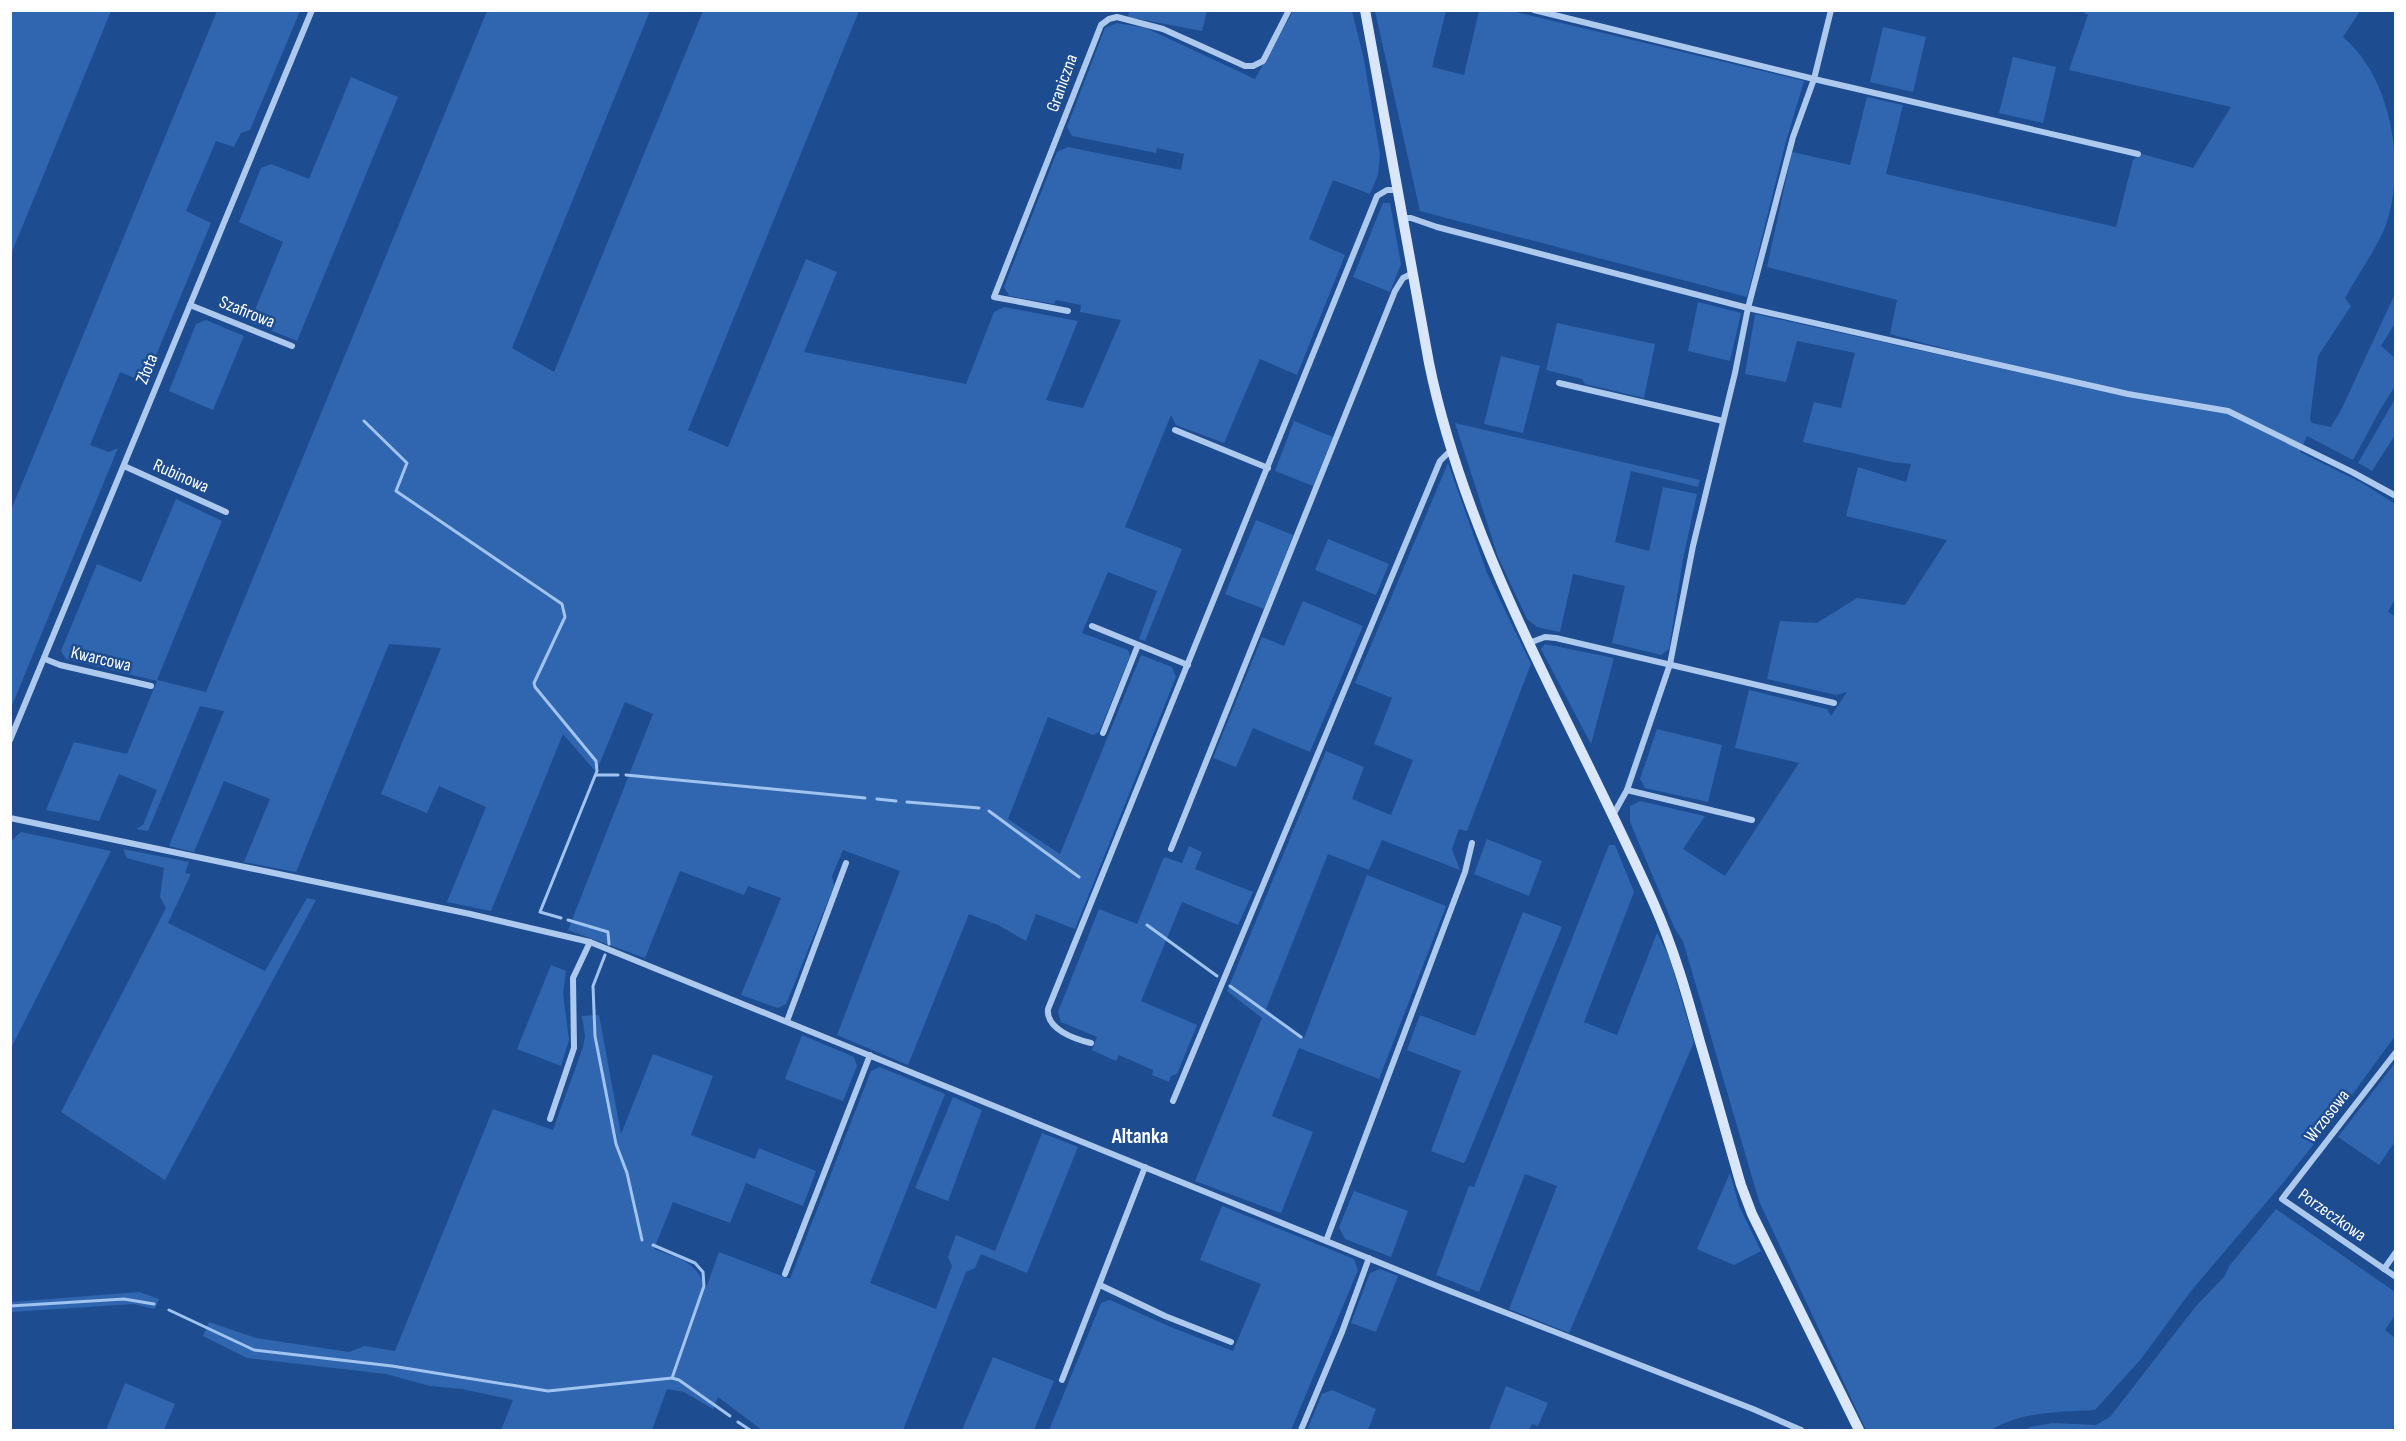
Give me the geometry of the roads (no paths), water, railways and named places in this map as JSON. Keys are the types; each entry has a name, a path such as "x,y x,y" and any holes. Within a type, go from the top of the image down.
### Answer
{"street":[{"name":"Złota","path":"10,740 312,10"},
{"name":"Graniczna","path":"1068,311 994,297 1101,25 1109,19 1117,18 1162,29 1245,66 1253,66 1263,61 1289,10"},
{"path":"1365,10 1434,387 1453,451 1492,561 1654,903 1678,961 1744,1195 1859,1431"},
{"path":"1534,10 1814,79 2138,154"},
{"path":"1613,816 1627,790 1670,664 1690,564 1748,308 1793,137 1814,79 1832,10"},
{"path":"1091,1043 1072,1036 1053,1024 1047,1014 1048,1009 1377,196 1387,190 1397,190"},
{"path":"1403,218 1411,218 1437,227 1748,308 2128,394 2228,411 2352,471 2396,496"},
{"path":"1171,849 1395,291 1403,278 1413,273"},
{"name":"Szafirowa","path":"190,305 292,346"},
{"path":"1559,383 1723,421"},
{"path":"1175,430 1268,468"},
{"path":"1173,1101 1440,461 1453,451"},
{"name":"Rubinowa","path":"124,466 225,512"},
{"path":"1092,626 1188,665"},
{"path":"1529,643 1545,637 1556,638 1834,703"},
{"path":"1103,733 1138,645"},
{"name":"Kwarcowa","path":"45,659 60,665 151,687"},
{"path":"1627,790 1752,819"},
{"path":"10,818 470,914 590,942 1326,1241 1753,1409 1801,1431"},
{"path":"1326,1241 1465,872 1472,843"},
{"path":"787,1021 846,863"},
{"path":"550,1119 574,1048 573,978 590,942"},
{"name":"Wrzosowa","path":"2282,1199 2396,1052"},
{"path":"785,1274 870,1055"},
{"path":"1062,1380 1144,1167"},
{"name":"Porzeczkowa","path":"2282,1199 2396,1277"},
{"path":"2384,1269 2396,1252"},
{"path":"1301,1431 1342,1332 1369,1258"},
{"path":"1100,1285 1165,1316 1231,1342"}],"waterway":[{"path":"364,421 407,463 396,491 562,604 565,617 534,683 596,761 597,771 540,912 561,918"},
{"path":"596,775 618,775"},
{"path":"626,775 865,798"},
{"path":"877,799 896,801"},
{"path":"907,802 979,808"},
{"path":"989,811 1079,877"},
{"path":"568,920 608,932 609,944"},
{"path":"1147,925 1217,976"},
{"path":"605,955 593,986 595,1036 616,1144 627,1173 642,1240"},
{"path":"1230,986 1301,1037"},
{"path":"169,1310 254,1350 392,1366 548,1391 672,1378 704,1286 703,1272 695,1263 653,1245"},
{"path":"10,1306 124,1299 154,1304"},
{"path":"672,1378 679,1380 730,1416"},
{"path":"738,1422 750,1430"}],"district":[{"name":"Altanka","path":"1140,1136"}]}
